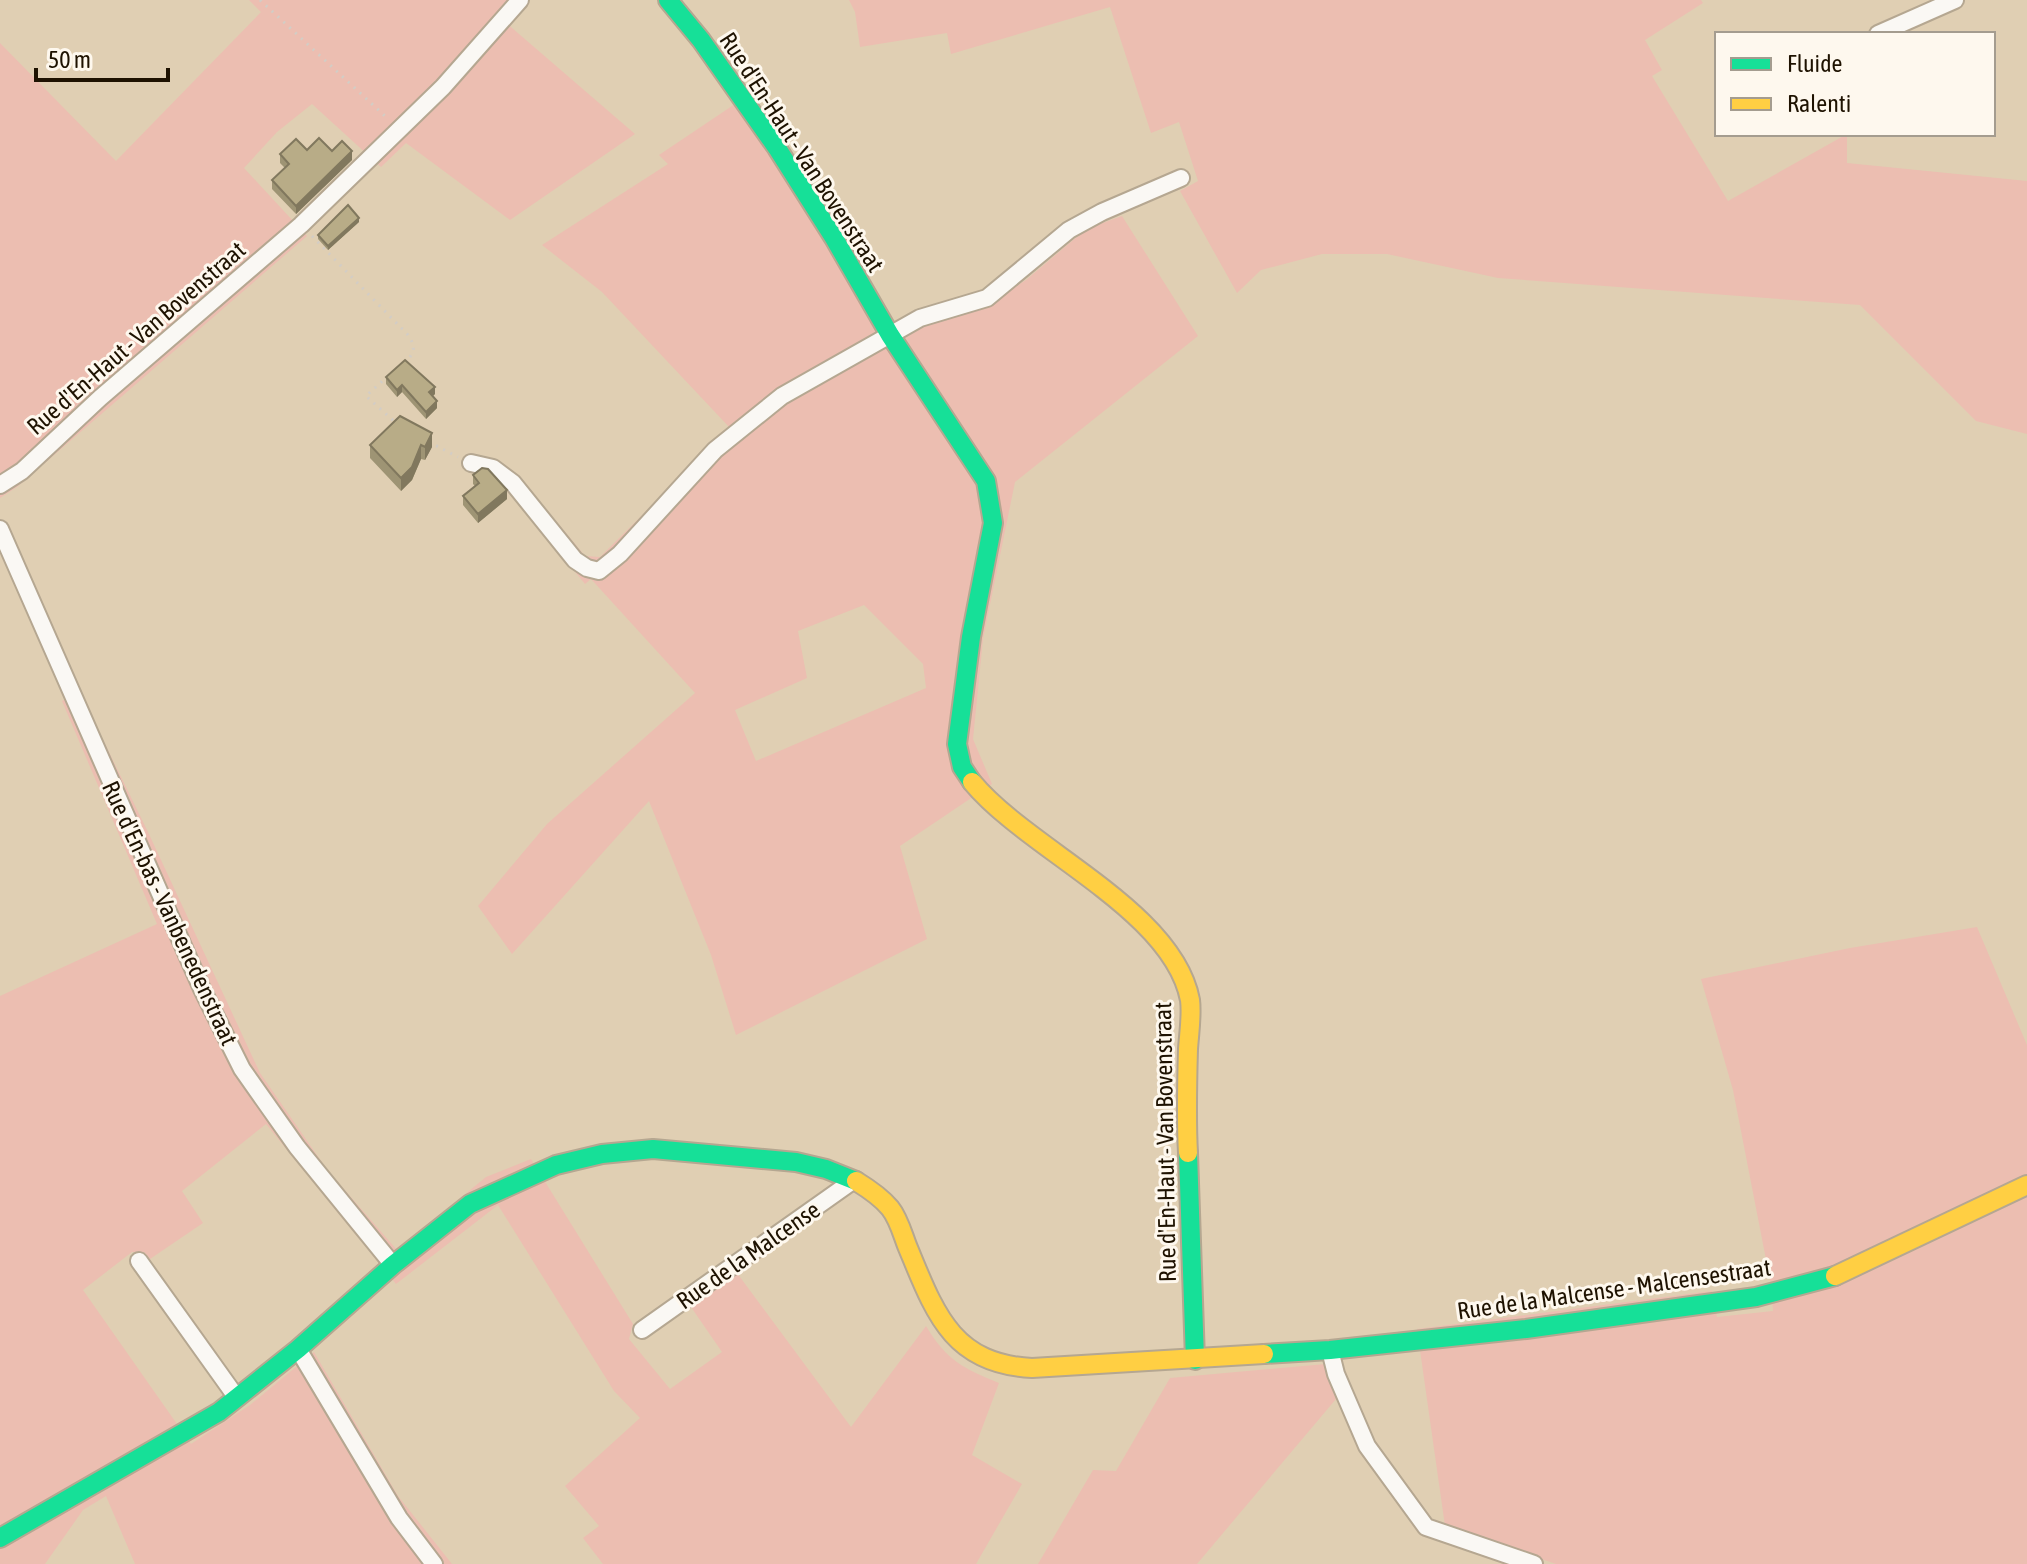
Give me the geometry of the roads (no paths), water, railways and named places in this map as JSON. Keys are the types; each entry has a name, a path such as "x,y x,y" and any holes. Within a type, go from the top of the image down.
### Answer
{"street":[{"name":"Rue d'En-Haut - Van Bovenstraat","path":"0,485 22,471 100,398 301,225 369,157 400,131 520,0"},
{"name":"Rue d'En-Haut - Van Bovenstraat","path":"668,0 701,40 777,148 890,335 986,481 993,523 963,693 957,744 962,767 974,785 997,806 1153,931 1178,965 1190,1001 1186,1109 1195,1360"},
{"path":"1883,32 1955,0"},
{"path":"471,463 493,468 513,483 575,560 599,571 620,554 715,450 794,389 920,318 987,298 1069,230 1102,212 1181,178"},
{"name":"Rue d'En-bas - Vanbenedenstraat","path":"0,529 202,989 242,1069 297,1147 393,1265"},
{"name":"Rue de la Malcense - Malcensestraat","path":"0,1538 219,1412 470,1204 556,1165 602,1154 653,1149 796,1162 854,1180 875,1193 892,1210 940,1318 959,1342 988,1361 1010,1367 1032,1368 1330,1350 1526,1329 1756,1297 1838,1275 2027,1185"},
{"name":"Rue de la Malcense","path":"642,1330 854,1180"},
{"path":"139,1261 237,1398"},
{"path":"298,1349 399,1518 434,1564"},
{"path":"1330,1350 1336,1374 1367,1446 1426,1527 1534,1564"}]}
